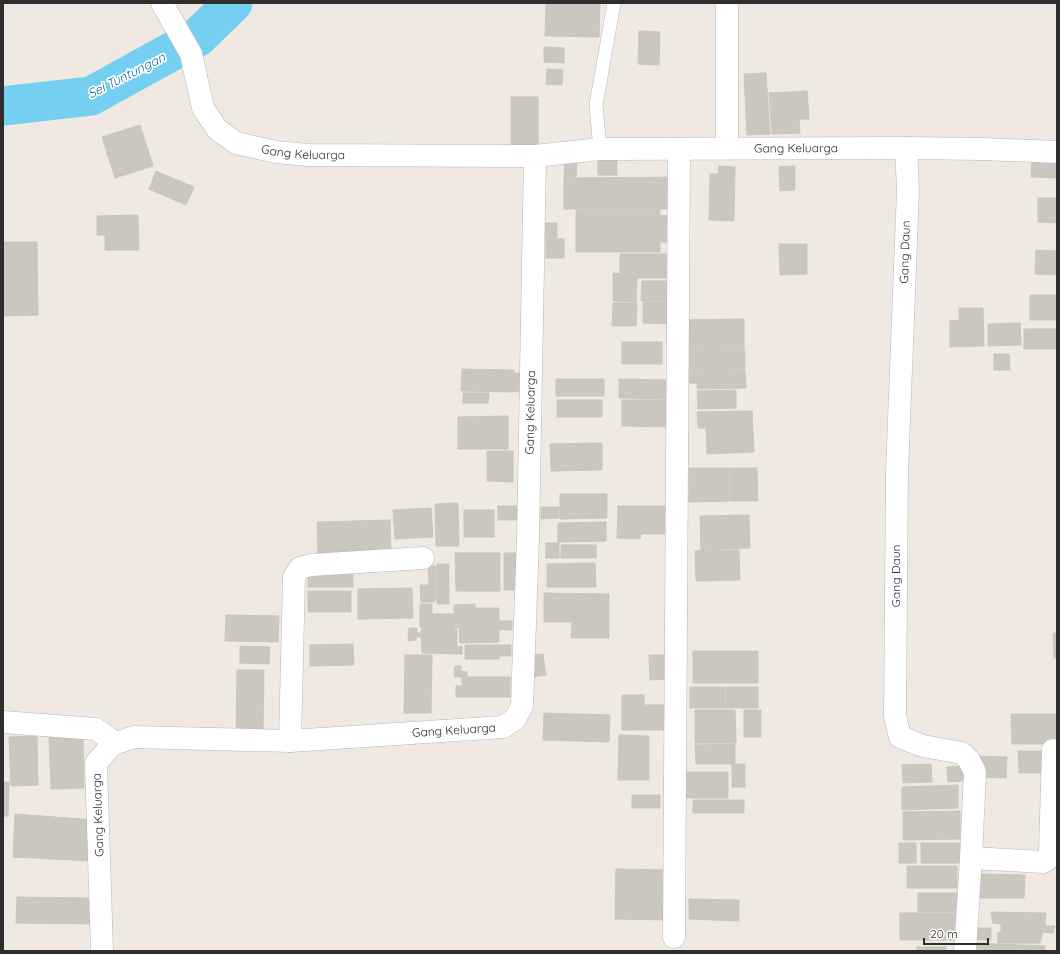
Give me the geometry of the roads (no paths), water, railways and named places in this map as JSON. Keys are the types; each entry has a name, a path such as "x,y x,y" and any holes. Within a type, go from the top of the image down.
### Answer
{"street":[{"name":"Gang Keluarga","path":"162,3 191,54 204,108 217,129 236,142 276,152 309,155 534,156 600,149 727,148 906,148 1057,152"},
{"path":"727,3 727,148"},
{"name":"Gang Daun","path":"906,148 908,190 897,472 895,716 900,736 923,746 962,753 969,760 975,772 965,951"},
{"path":"674,937 679,149"},
{"name":"Gang Keluarga","path":"102,951 96,763 113,744 134,736 290,741 503,727 515,719 522,706 528,561 534,156"},
{"path":"290,741 294,577 300,568 311,565 423,558"},
{"path":"3,722 96,729 110,739 113,744"},
{"path":"971,858 1044,862 1049,858 1053,750"}],"lane":[{"path":"600,149 596,104 614,3"}],"waterway":[{"name":"Sei Tuntungan","path":"3,106 91,96 198,37 233,3"}]}
